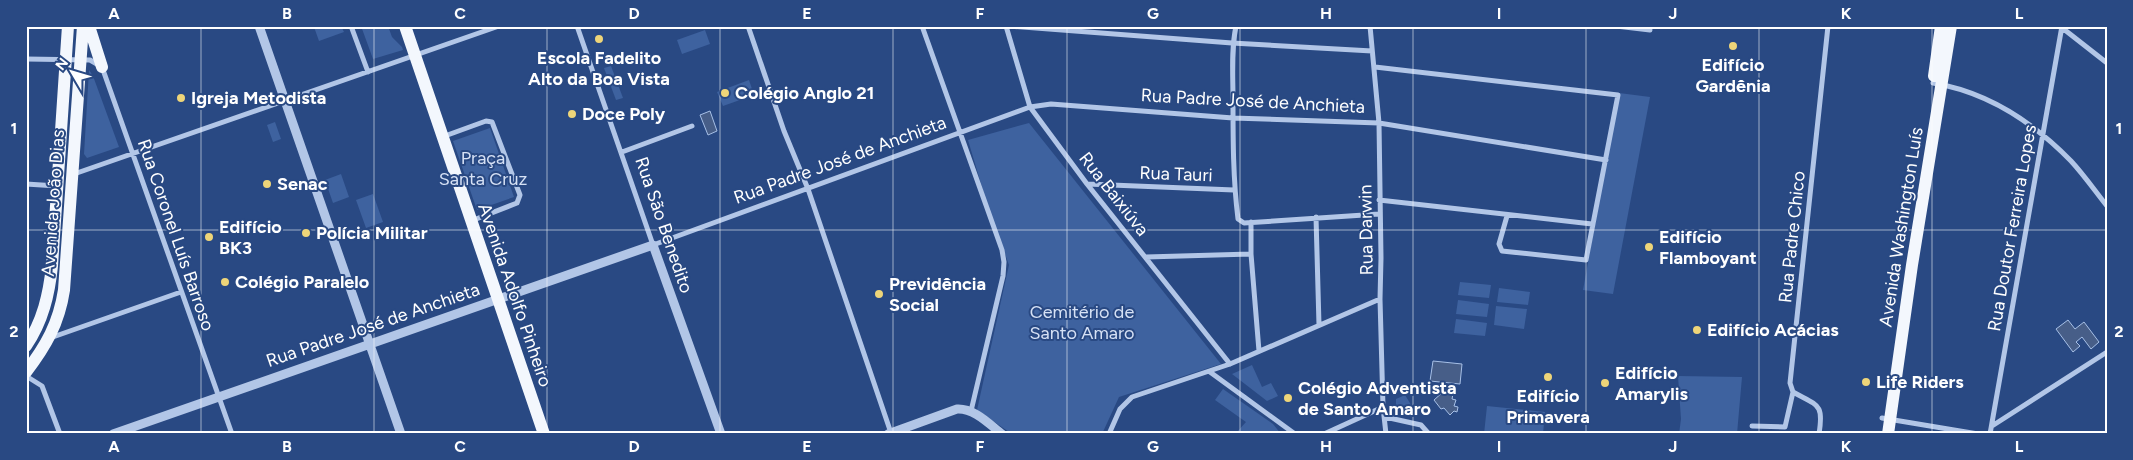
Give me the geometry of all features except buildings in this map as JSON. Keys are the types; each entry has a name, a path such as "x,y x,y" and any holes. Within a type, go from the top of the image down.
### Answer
{"main road":[{"name":"Avenida João Dias","path":"26,346 41,317 49,292 68,26"},
{"name":"Avenida João Dias","path":"26,374 50,338 57,322 64,290 83,26"},
{"path":"89,26 102,68"},
{"name":"Avenida Adolfo Pinheiro","path":"404,26 544,434"},
{"name":"Avenida Washington Luís","path":"1879,434 1886,419 1912,266 1937,84 1941,26"},
{"name":"Avenida Washington Luís","path":"1937,84 1951,26"},
{"name":"Avenida Washington Luís","path":"1886,419 1888,434"}],"street":[{"path":"259,26 401,434"},
{"path":"351,26 368,72"},
{"path":"72,174 499,26"},
{"name":"Rua São Benedito","path":"577,26 721,434"},
{"path":"748,26 784,130 808,189 890,433 957,409 971,411 1002,434"},
{"path":"922,26 1002,250 1004,262 971,411"},
{"path":"1007,26 1232,43 1372,51"},
{"name":"Rua Baixiúva","path":"1007,26 1030,107 1087,184 1230,364"},
{"path":"1236,26 1232,43 1234,190 1238,219 1241,222 1251,222 1379,214"},
{"name":"Rua Darwin","path":"1370,26 1380,123 1380,299 1383,407 1386,434"},
{"path":"1616,26 1650,30"},
{"name":"Rua Padre Chico","path":"1784,434 1793,392 1790,383 1828,26"},
{"path":"2061,27 2107,63"},
{"name":"Rua Doutor Ferreira Lopes","path":"1990,434 2061,27"},
{"path":"26,59 90,60 102,68"},
{"path":"1375,67 1615,93 1618,98 1592,224 1588,257 1584,260 1502,251 1499,244 1507,216"},
{"name":"Rua Coronel Luís Barroso","path":"102,68 232,434"},
{"path":"1937,84 1975,95 2001,106 2042,133 2072,162 2107,206"},
{"name":"Rua Padre José de Anchieta","path":"113,434 497,298 653,245 1030,107 1051,104 1233,118 1380,123 1606,160"},
{"path":"442,137 486,121 492,122 520,195 517,203 471,221"},
{"path":"622,152 692,126"},
{"path":"26,184 57,186"},
{"name":"Rua Tauri","path":"1087,184 1234,190"},
{"path":"1379,200 1507,216 1592,224"},
{"path":"1316,217 1319,326"},
{"path":"1251,222 1251,254 1259,351"},
{"path":"1146,257 1251,254"},
{"path":"50,338 181,292"},
{"path":"1109,434 1120,409 1132,397 1210,372 1380,299"},
{"path":"1992,426 2107,352"},
{"path":"1210,372 1294,434"},
{"path":"26,374 42,386 60,434"},
{"path":"1793,392 1815,404 1820,409 1822,416 1818,434"},
{"path":"1324,434 1383,407"},
{"path":"1385,417 1421,425 1429,434"},
{"path":"1886,419 1978,434"},
{"path":"1752,426 1785,427"}],"green space":[{"path":"341,26 344,32 319,41 314,27"},
{"path":"361,26 388,26 392,37 403,50 373,59"},
{"path":"705,30 710,44 682,54 677,40"},
{"path":"611,66 623,98 616,100 604,68"},
{"path":"89,70 93,76 119,147 87,158 84,154"},
{"path":"749,80 754,95 723,106 717,92"},
{"path":"1619,93 1650,97 1613,294 1583,290"},
{"path":"275,122 281,139 273,142 267,125"},
{"name":"Cemitério de Santo Amaro","path":"1029,123 1221,364 1119,397 1102,434 1012,434 977,410 1009,265 987,204 968,140"},
{"name":"Praça Santa Cruz","path":"490,128 514,197 477,210 453,141"},
{"path":"341,174 349,197 333,203 325,180"},
{"path":"373,194 383,222 366,228 356,200"},
{"path":"1460,282 1491,285 1489,298 1458,295"},
{"path":"1499,288 1530,292 1528,305 1497,302"},
{"path":"1458,300 1489,304 1487,317 1456,314"},
{"path":"1496,306 1527,309 1524,329 1494,325"},
{"path":"1456,319 1487,323 1485,336 1454,333"},
{"path":"1252,365 1262,387 1271,383 1278,396 1267,401 1232,374"},
{"path":"1678,376 1742,377 1737,434 1679,434 1681,419"},
{"path":"1223,389 1273,424 1281,434 1236,433 1246,422 1215,400"},
{"path":"1405,395 1418,416 1396,410 1396,399"},
{"path":"1487,406 1545,412 1543,434 1484,434"}],"shaded area":[{"path":"710,111 717,131 708,135 700,115"},
{"path":"2068,320 2075,329 2084,322 2099,342 2091,349 2082,337 2076,342 2080,346 2073,352 2056,329"},
{"path":"1433,361 1462,364 1460,384 1430,381"},
{"path":"1443,392 1453,394 1452,399 1456,400 1454,406 1458,407 1457,412 1454,411 1450,415 1444,408 1441,409 1434,400"}],"place":[{"name":"Escola Fadelito Alto da Boa Vista","path":"599,39"},
{"name":"Edifício Gardênia","path":"1733,46"},
{"name":"Colégio Anglo 21","path":"725,93"},
{"name":"Igreja Metodista","path":"181,98"},
{"name":"Doce Poly","path":"572,114"},
{"name":"Senac","path":"267,184"},
{"name":"Polícia Militar","path":"306,233"},
{"name":"Edifício BK3","path":"209,237"},
{"name":"Edifício Flamboyant","path":"1649,247"},
{"name":"Colégio Paralelo","path":"225,282"},
{"name":"Previdência Social","path":"879,294"},
{"name":"Edifício Acácias","path":"1697,330"},
{"name":"Edifício Primavera","path":"1548,377"},
{"name":"Life Riders","path":"1866,382"},
{"name":"Edifício Amarylis","path":"1605,383"},
{"name":"Colégio Adventista de Santo Amaro","path":"1288,398"}]}
